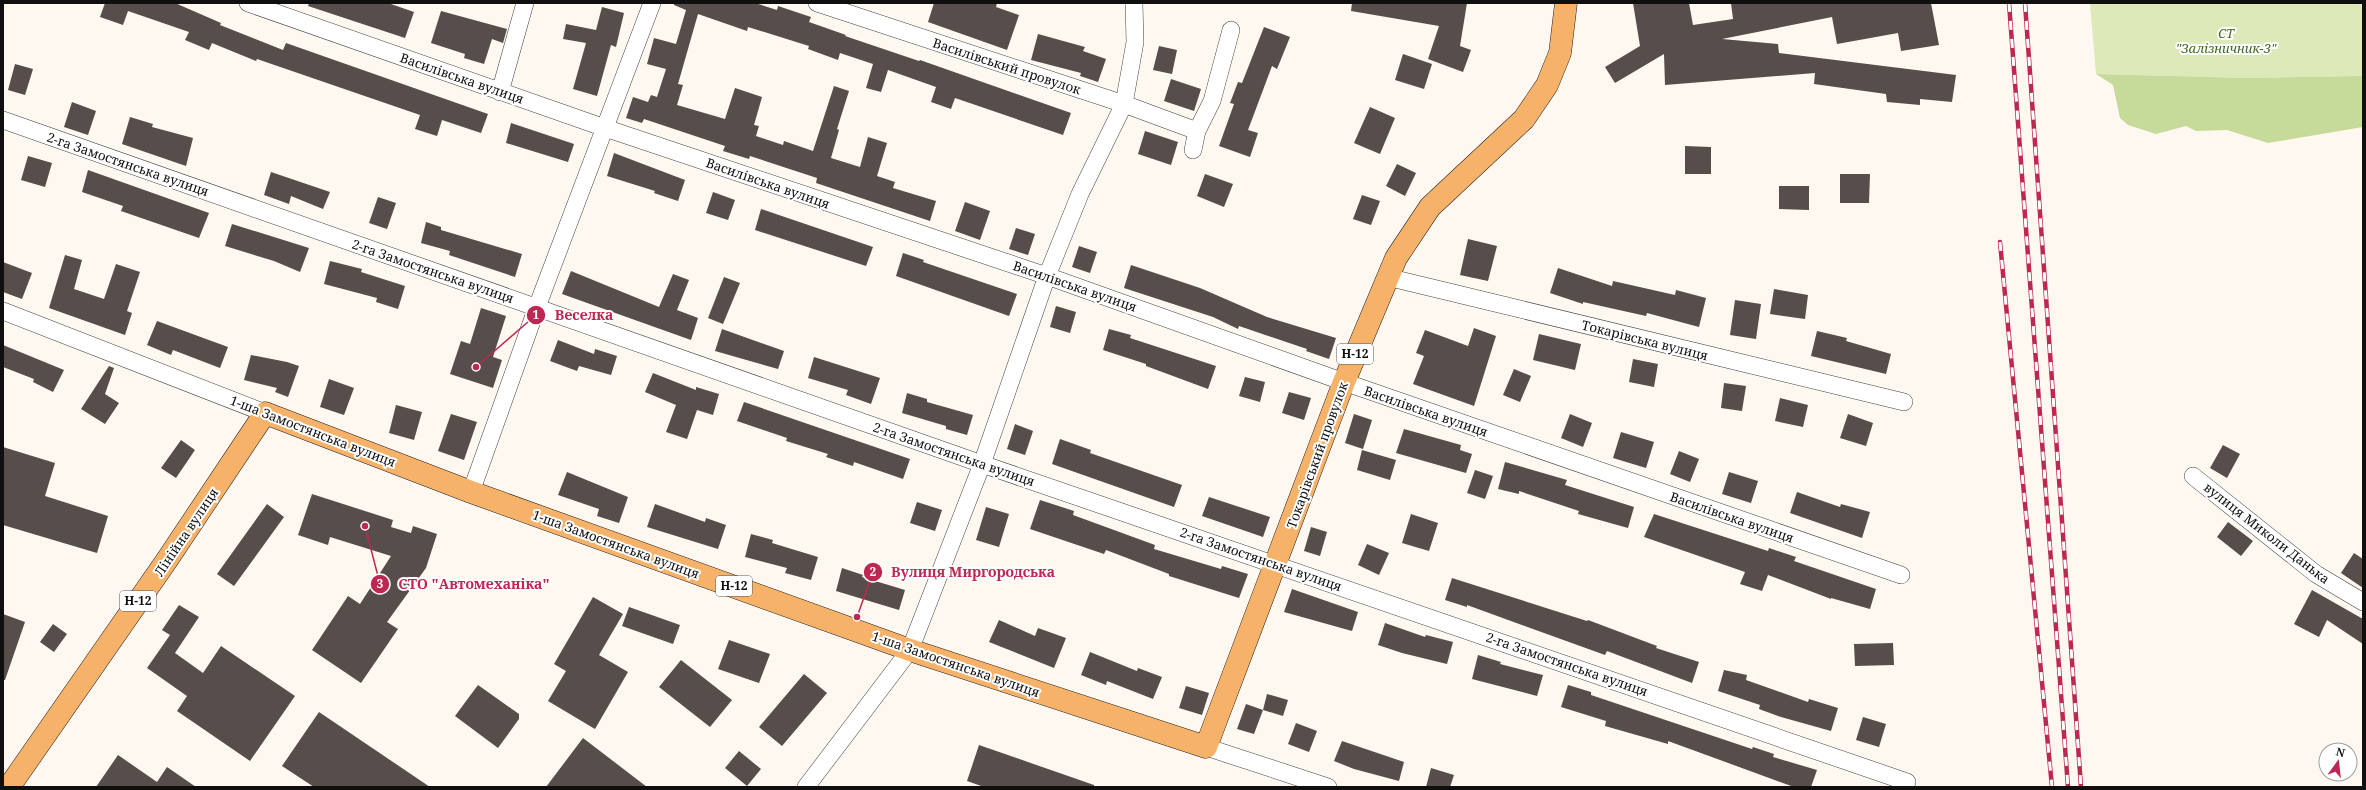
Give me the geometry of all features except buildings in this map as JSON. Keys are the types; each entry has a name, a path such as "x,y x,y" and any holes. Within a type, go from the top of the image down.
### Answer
{"main road":[{"name":"Токарівський провулок","path":"1206,747 1344,382 1396,258 1430,207 1524,119 1546,85 1560,53 1566,3"},
{"name":"1-ша Замостянська вулиця","path":"265,413 471,492 910,650 1206,747"},
{"name":"Лінійна вулиця","path":"9,787 167,560 265,413"}],"street":[{"name":"Василівська вулиця","path":"248,3 605,128 1047,276 1344,382 1901,575"},
{"path":"500,92 525,3"},
{"path":"471,492 537,307 652,3"},
{"name":"Василівський провулок","path":"817,3 1124,104 1197,131"},
{"path":"806,787 910,650 982,464 1047,276 1080,194 1124,104 1135,42 1134,3"},
{"path":"1193,150 1197,131 1212,101 1231,30"},
{"name":"2-га Замостянська вулиця","path":"3,120 982,464 1907,782"},
{"name":"Токарівська вулиця","path":"1387,277 1904,402"},
{"name":"1-ша Замостянська вулиця","path":"3,312 265,413"},
{"name":"вулиця Миколи Данька","path":"2193,476 2316,574 2363,602"},
{"name":"1-ша Замостянська вулиця","path":"1206,747 1328,787"}],"green space":[{"name":"СТ \"Залізничник-3\"","path":"2090,3 2363,3 2363,76 2246,78 2096,74"},
{"path":"2096,74 2246,78 2363,76 2363,127 2268,143 2227,130 2196,131 2186,126 2156,134 2128,125 2120,118 2113,85"}],"railway":[{"path":"2009,3 2068,787"},
{"path":"2025,3 2081,787"},
{"path":"2000,242 2052,787"}],"place":[{"name":"Веселка","path":"476,367"},
{"name":"СТО \"Автомеханіка\"","path":"365,526"},
{"name":"Вулиця Миргородська","path":"857,617"}]}
